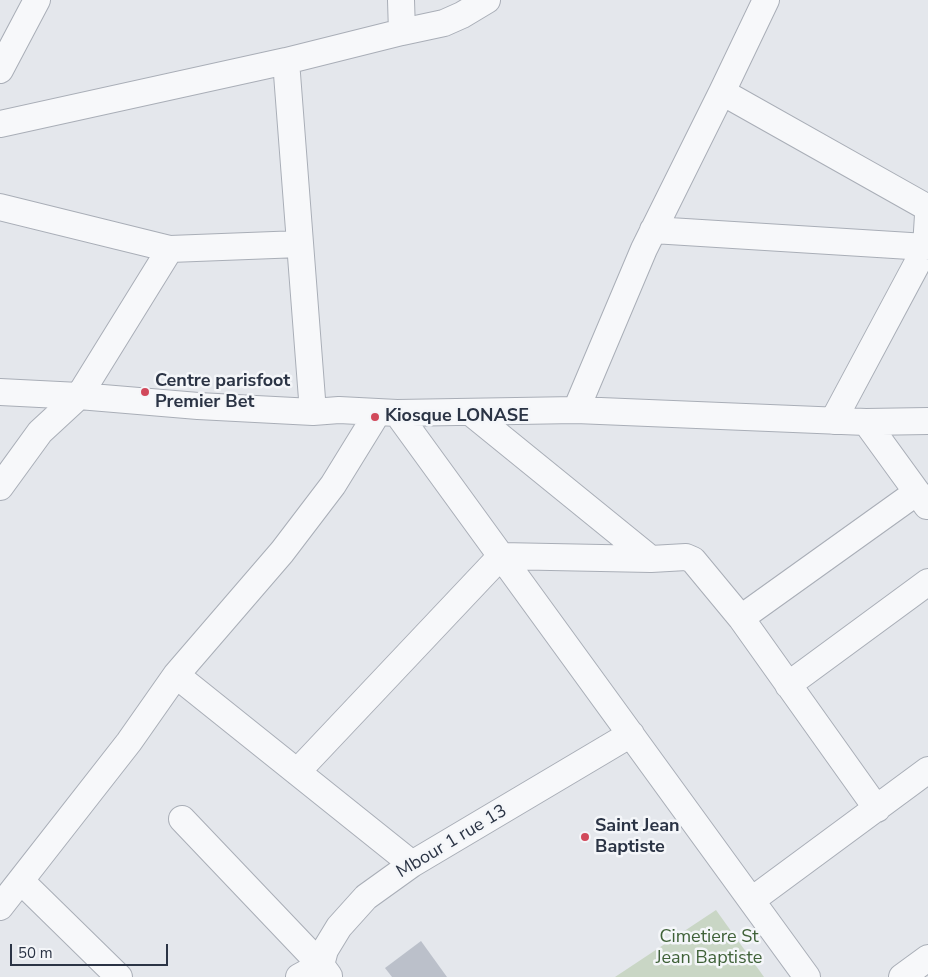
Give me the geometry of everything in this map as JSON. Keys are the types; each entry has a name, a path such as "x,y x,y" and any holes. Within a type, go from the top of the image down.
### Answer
{"street":[{"path":"0,70 38,0"},
{"path":"401,0 402,32"},
{"path":"0,124 286,61 444,23 488,0"},
{"path":"576,410 653,230 766,0"},
{"path":"286,61 313,412"},
{"path":"722,92 928,208"},
{"path":"0,207 170,249 300,244"},
{"path":"834,421 926,247 928,215"},
{"path":"653,230 926,247"},
{"path":"0,487 40,432 79,396 170,249"},
{"path":"0,392 313,412 339,410 388,412 576,410 834,421 928,421"},
{"path":"388,412 501,556 807,977"},
{"path":"0,907 129,742 176,675 282,552 388,412"},
{"path":"470,412 651,559"},
{"path":"741,618 923,499 866,422"},
{"path":"297,772 501,556 651,559 686,557 693,560 741,618 877,809"},
{"path":"788,685 928,582"},
{"path":"176,675 412,864"},
{"name":"Mbour 1 rue 13","path":"316,973 325,950 339,927 366,897 412,864 631,734"},
{"path":"752,900 928,770"},
{"path":"182,819 316,973"},
{"path":"21,881 119,977"},
{"path":"902,977 928,958"}],"green space":[{"name":"Cimetiere St Jean Baptiste","path":"716,910 764,977 615,977"}],"building":[{"path":"421,941 447,977 392,977 385,968"}],"place":[{"name":"Centre parisfoot Premier Bet","path":"145,392"},
{"name":"Kiosque LONASE","path":"375,417"},
{"name":"Saint Jean Baptiste","path":"585,837"}]}
